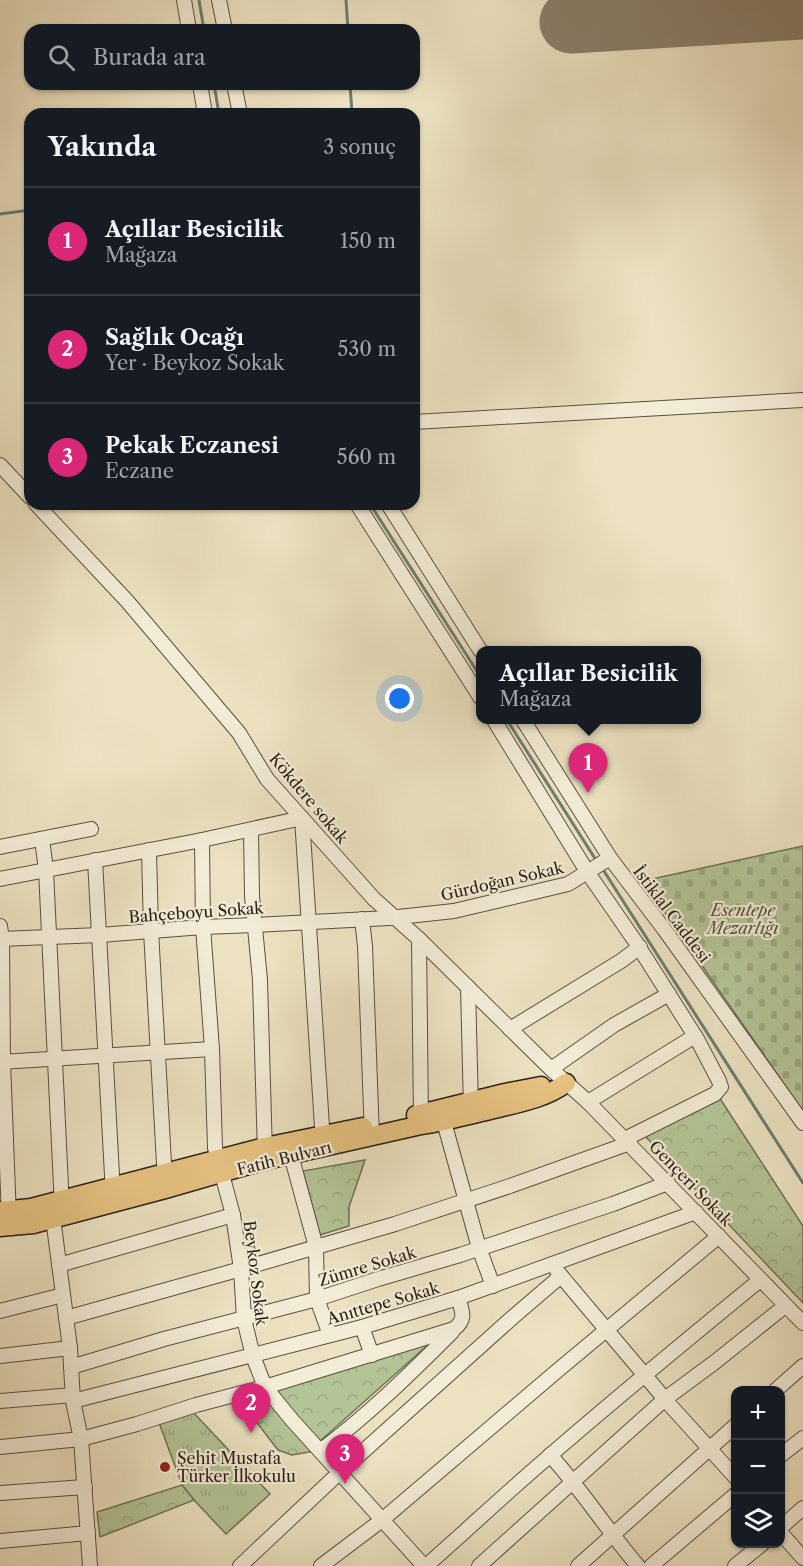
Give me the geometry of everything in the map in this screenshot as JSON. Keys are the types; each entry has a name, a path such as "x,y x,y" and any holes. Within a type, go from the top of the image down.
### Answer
{"main road":[{"path":"421,1120 444,1122 471,1108 514,1091 567,1083"},
{"path":"5,1218 31,1208 59,1211 265,1154 471,1108"},
{"name":"Fatih Bulvarı","path":"265,1154 291,1155 323,1141"}],"street":[{"path":"184,0 188,24"},
{"path":"219,0 224,24"},
{"path":"201,90 204,108"},
{"path":"235,90 239,108"},
{"path":"420,422 803,400"},
{"path":"0,465 24,491"},
{"name":"Kökdere sokak","path":"42,510 127,601 239,733 267,780 374,899 419,939 551,1069"},
{"path":"361,510 476,691"},
{"path":"392,510 477,646"},
{"path":"66,1318 395,1224 467,1200 627,1141 715,1094 721,1087 720,1081 695,1036 497,724"},
{"name":"İstiklal Caddesi","path":"525,724 608,860 664,929 803,1123"},
{"path":"0,879 302,818 323,1141"},
{"path":"0,847 91,829"},
{"path":"251,830 252,896 260,980 265,1154"},
{"path":"42,839 46,870 55,1059 59,1265 70,1348 73,1398 81,1439 90,1566"},
{"name":"Beykoz Sokak","path":"202,840 203,927 212,1049 215,1148 232,1215 241,1269 244,1319 253,1356 265,1387 292,1420 425,1566"},
{"path":"149,850 150,931 165,1181"},
{"path":"95,860 113,1195"},
{"name":"Gürdoğan Sokak","path":"395,917 454,911 568,884 608,860"},
{"name":"Bahçeboyu Sokak","path":"1,934 50,938 395,917"},
{"path":"362,919 365,946 371,1131"},
{"path":"1,934 5,1218"},
{"path":"419,939 421,1120"},
{"path":"510,1029 640,948"},
{"path":"468,987 471,1108"},
{"path":"551,1069 614,1025 669,994"},
{"path":"588,1102 695,1036"},
{"path":"2,1062 212,1049"},
{"name":"Gençeri Sokak","path":"551,1069 627,1141 803,1323"},
{"path":"444,1122 479,1248 493,1286"},
{"path":"291,1155 316,1246 317,1299 330,1335"},
{"name":"Zümre Sokak","path":"71,1367 164,1339 317,1299 613,1204 668,1183"},
{"name":"Anıttepe Sokak","path":"0,1401 73,1398 253,1356 362,1327 493,1286 696,1212"},
{"path":"59,1265 232,1215"},
{"path":"321,1566 382,1520 719,1236"},
{"path":"551,1265 731,1474"},
{"path":"240,1566 339,1473 561,1276"},
{"path":"425,1566 644,1374 760,1280"},
{"path":"0,1311 63,1294"},
{"path":"320,1451 376,1404 461,1324 463,1319 458,1298"},
{"path":"479,1566 665,1399 785,1306"},
{"path":"362,1327 372,1355"},
{"path":"0,1447 81,1439 265,1387 454,1329"},
{"path":"0,1356 70,1348"},
{"path":"780,1386 803,1366"},
{"path":"578,1566 731,1428"},
{"path":"785,1452 803,1438"},
{"path":"550,1455 573,1481 612,1535 638,1566"},
{"path":"0,1493 85,1487"},
{"path":"651,1566 731,1497"},
{"path":"785,1525 803,1508"},
{"path":"0,1542 88,1533"},
{"path":"785,1536 803,1558"},
{"path":"735,1566 757,1548"}],"green space":[{"name":"Esentepe Mezarlığı","path":"803,846 803,1111 643,881"},
{"path":"719,1097 803,1226 803,1303 645,1136"},
{"path":"365,1160 349,1207 349,1226 320,1235 303,1171"},
{"path":"430,1343 319,1442 274,1390"},
{"path":"268,1390 315,1451 292,1455 278,1450 238,1398"},
{"path":"191,1410 270,1494 226,1534 182,1485 158,1420"},
{"path":"182,1485 194,1500 100,1537 97,1512"}],"waterway":[{"path":"199,0 203,24"},
{"path":"346,0 348,24"},
{"path":"215,90 218,108"},
{"path":"350,90 352,108"},
{"path":"0,214 24,211"},
{"path":"374,510 476,670"},
{"path":"510,724 596,860"},
{"path":"602,868 803,1183"}],"taxiway":[{"path":"614,0 621,11 630,18"}],"runway":[{"path":"571,22 803,8"}],"place":[{"name":"Açıllar Besicilik","path":"588,793"},
{"name":"Sağlık Ocağı","path":"251,1433"},
{"name":"Şehit Mustafa Türker İlkokulu","path":"165,1467"},
{"name":"Pekak Eczanesi","path":"345,1484"}]}
